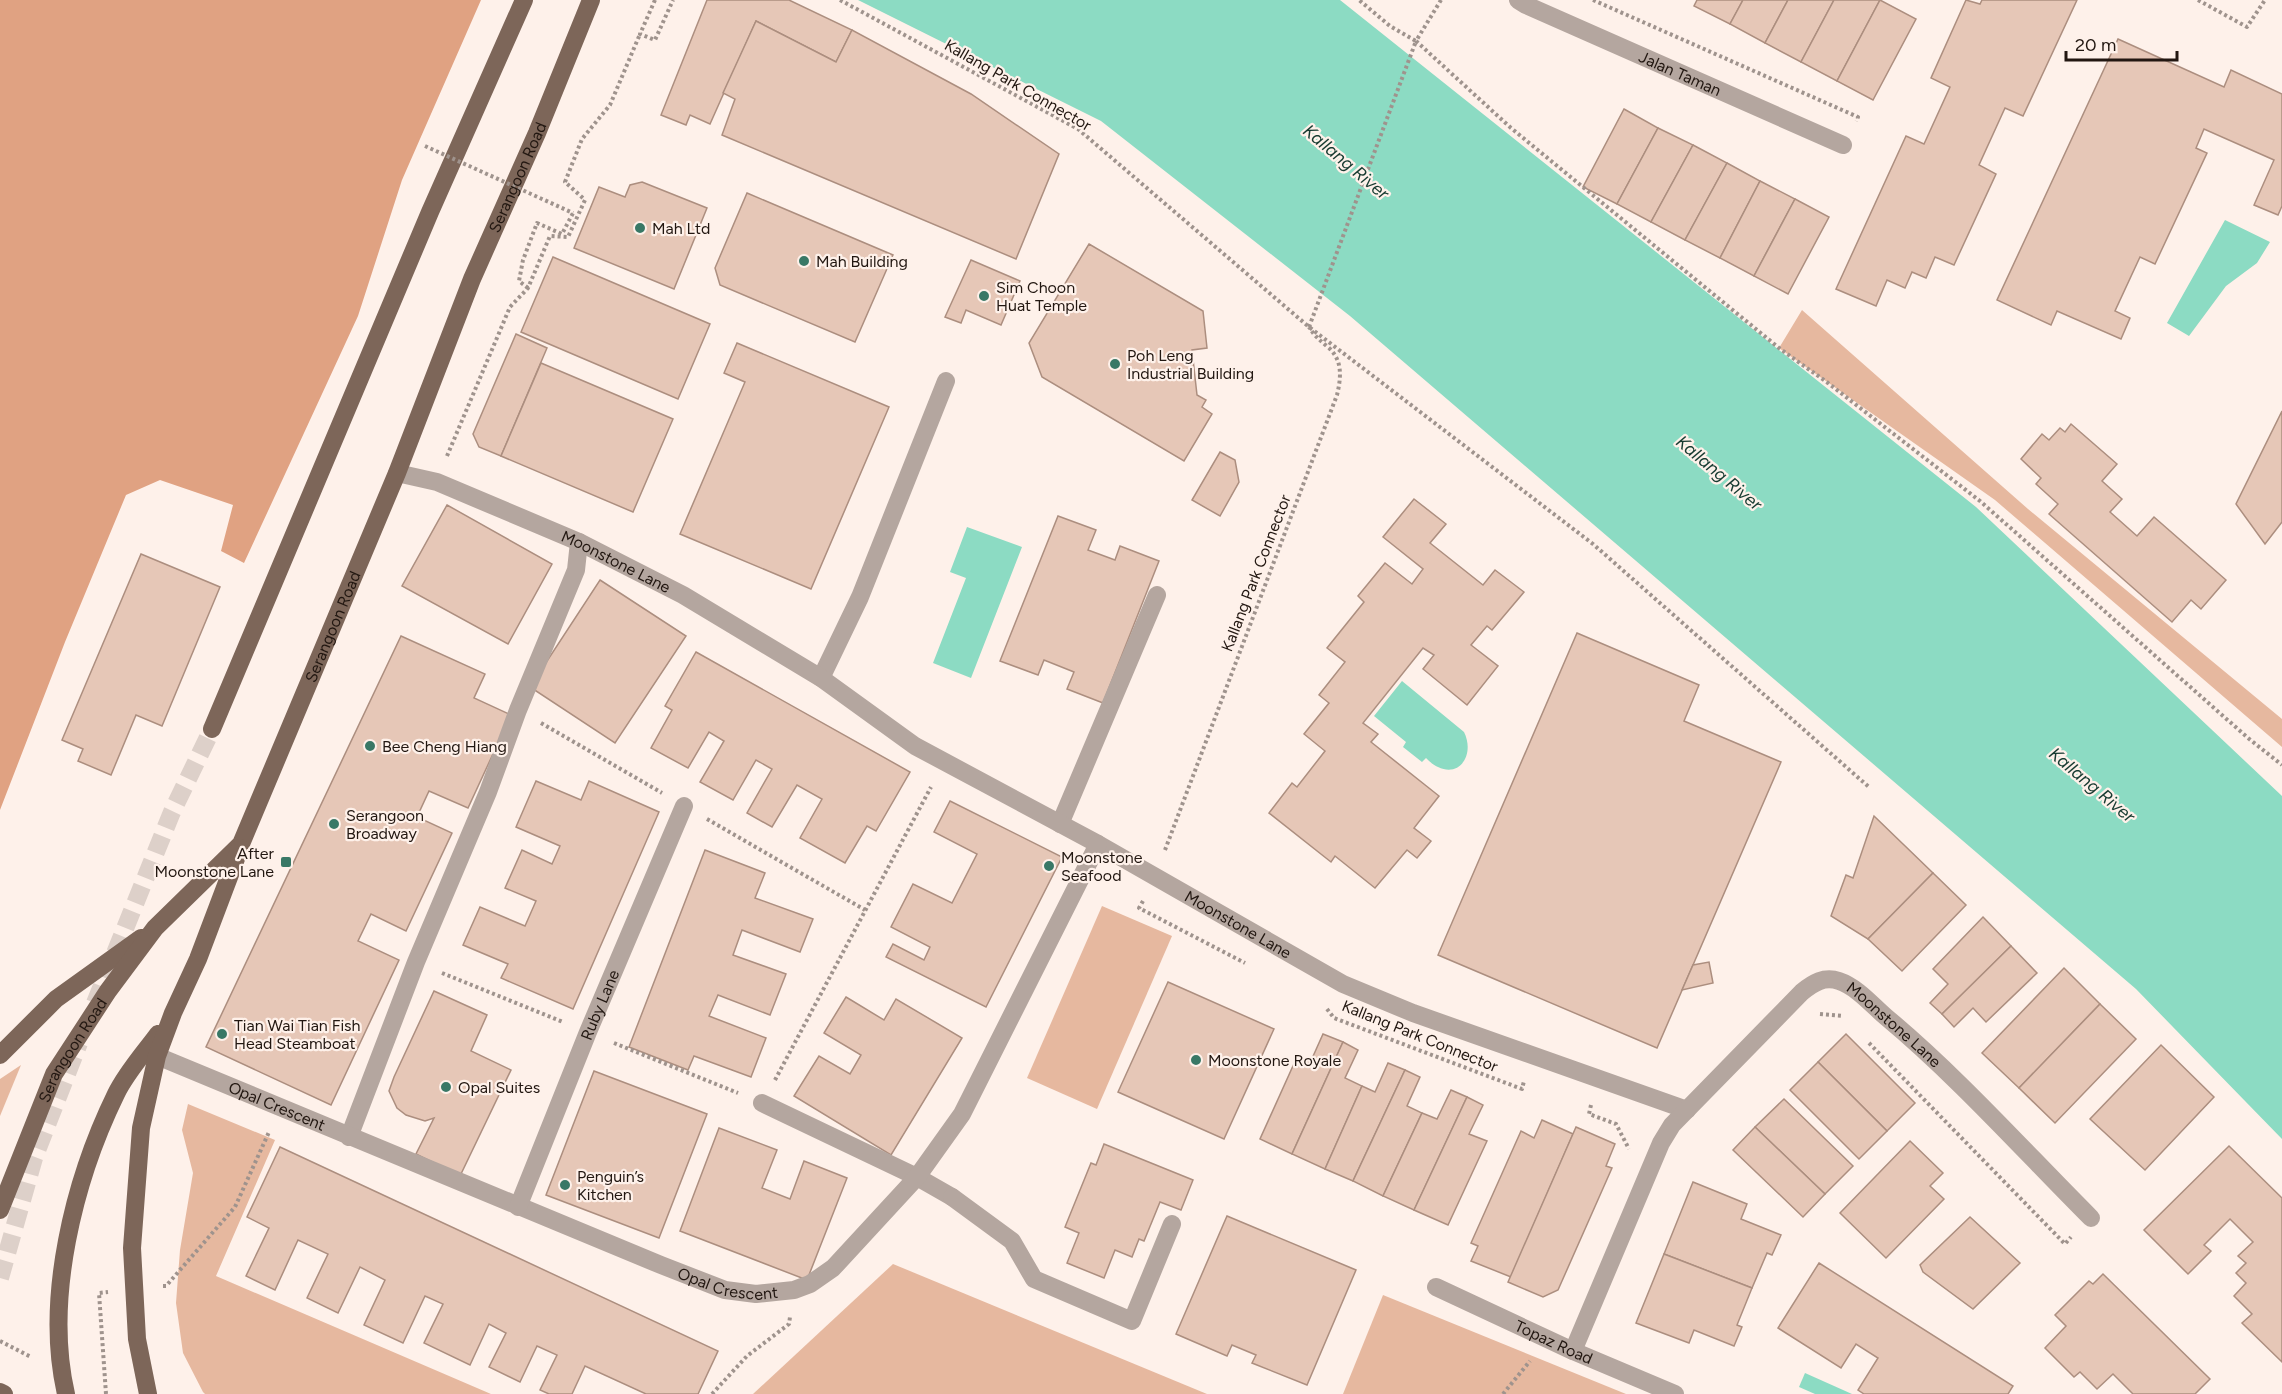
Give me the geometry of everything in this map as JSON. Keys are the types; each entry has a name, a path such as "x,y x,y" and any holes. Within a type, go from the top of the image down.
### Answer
{"main road":[{"path":"212,729 430,212 524,0"},
{"name":"Serangoon Road","path":"0,1210 54,1074 108,991 155,928 241,844 397,473 472,279 537,133 591,0"},
{"path":"148,1394 137,1339 132,1248 141,1128 157,1056 173,1013 198,959 241,844"},
{"path":"0,1055 56,999 155,928"},
{"path":"66,1394 61,1373 57,1311 68,1233 93,1150 117,1091 173,1013"},
{"path":"0,1392 4,1394"}],"street":[{"name":"Jalan Taman","path":"1518,0 1843,144"},
{"path":"821,678 860,597 946,381"},
{"name":"Moonstone Lane","path":"397,473 437,482 579,542 683,595 821,678 915,746 1098,844 1343,984 1464,1032 1687,1110"},
{"path":"349,1137 416,962 488,792 518,710 576,570 579,542"},
{"path":"1060,824 1157,595"},
{"name":"Ruby Lane","path":"518,1207 584,1042 684,806"},
{"name":"Opal Crescent","path":"157,1056 518,1207 724,1290 756,1294 794,1290 810,1284 834,1268 917,1177 962,1114 1098,844"},
{"name":"Moonstone Lane","path":"1573,1351 1661,1143 1672,1125 1802,992 1813,983 1826,979 1851,987 1913,1040 2091,1218"},
{"path":"762,1103 917,1177 952,1197 1012,1241 1034,1279 1132,1321 1172,1224"},
{"name":"Topaz Road","path":"1436,1287 1573,1351 1675,1394"}],"path":[{"path":"437,482 465,409 510,307 528,288 550,236 568,237 585,200 566,182 582,139 610,105 655,0"},
{"path":"640,34 655,40 673,0"},
{"name":"Kallang Park Connector","path":"840,0 1078,129 1309,327 1593,544 1870,788"},
{"path":"1359,0 1390,26 1416,41 1511,128 1779,348 1828,383 1980,501 2248,738 2282,765"},
{"path":"1309,327 1411,50 1441,0"},
{"path":"2198,0 2247,27 2265,0"},
{"path":"425,146 573,213 562,234 537,223 523,260 519,281 528,288"},
{"name":"Kallang Park Connector","path":"1253,968 1139,908 1154,877 1337,394 1341,376 1337,361 1329,348 1315,337 1309,327"},
{"path":"762,1103 945,762"},
{"name":"Kallang Park Connector","path":"1325,1006 1334,1018 1522,1089 1525,1078"},
{"path":"1816,1014 1843,1017"},
{"path":"1868,1042 2065,1244 2091,1218"},
{"path":"1592,1102 1589,1114 1616,1124 1630,1153"},
{"path":"166,1286 235,1207 281,1107"},
{"path":"712,1394 747,1356 789,1324 794,1290"},
{"path":"1503,1394 1547,1339"}],"shaded area":[{"path":"0,0 481,0 402,180 358,316 244,563 221,551 233,505 160,480 126,495 65,642 0,810"},
{"path":"1802,310 2028,509 2282,719 2282,747 1995,500 1779,348"},
{"path":"1102,906 1172,936 1097,1109 1027,1078"},
{"path":"21,1065 0,1116 0,1079"},
{"path":"188,1104 275,1140 216,1276 491,1394 205,1394 183,1353 176,1303 180,1250 193,1173 182,1130"},
{"path":"893,1264 1207,1394 753,1394"},
{"path":"1383,1295 1626,1394 1343,1394"}],"water":[{"name":"Kallang River","path":"858,0 1340,0 1976,507 2282,796 2282,1139 2136,989 1350,316 1101,121"},
{"path":"2225,220 2270,242 2257,263 2226,286 2189,336 2167,323"},
{"path":"967,527 1022,547 971,678 933,663 966,578 950,572"},
{"path":"1402,681 1464,732 1468,748 1459,767 1446,770 1434,765 1426,758 1422,762 1403,747 1406,742 1374,716"},
{"path":"1805,1373 1852,1394 1815,1394 1799,1387"}],"building":[{"path":"707,0 789,0 852,30 836,62 756,21 710,124 690,115 686,125 661,115"},
{"path":"1697,0 1743,0 1730,24 1694,6"},
{"path":"1743,0 1788,0 1765,43 1730,24"},
{"path":"1788,0 1834,0 1801,62 1765,43"},
{"path":"1834,0 1880,0 1837,81 1801,62"},
{"path":"1880,0 1916,19 1873,100 1837,81"},
{"path":"1966,0 1980,4 1982,0 2077,0 2023,116 2005,108 1979,165 1996,174 1954,265 1935,257 1926,278 1912,272 1905,288 1887,280 1876,306 1836,289 1906,136 1924,144 1950,87 1931,78"},
{"path":"756,21 836,62 852,30 971,94 1059,154 1016,259 722,135 735,99 723,93"},
{"path":"2118,39 2224,87 2231,70 2282,94 2282,206 2278,215 2254,205 2274,160 2204,129 2196,148 2207,153 2155,264 2140,257 2115,311 2130,318 2121,339 2057,311 2051,325 1997,300"},
{"path":"1624,109 1658,128 1617,204 1583,187"},
{"path":"1658,128 1693,145 1651,222 1617,204"},
{"path":"1693,145 1727,163 1685,240 1651,222"},
{"path":"1727,163 1760,181 1720,258 1685,240"},
{"path":"1760,181 1795,199 1754,276 1720,258"},
{"name":"Mah Ltd","path":"642,182 707,208 674,289 574,248 599,187 625,197 630,185"},
{"name":"Mah Building","path":"747,193 893,255 855,342 720,285 715,268"},
{"path":"1795,199 1829,217 1788,294 1754,276"},
{"name":"Poh Leng Industrial Building","path":"1089,244 1203,311 1207,348 1192,350 1197,395 1206,400 1202,407 1212,414 1184,461 1042,377 1029,343"},
{"path":"553,257 710,324 678,399 521,332"},
{"name":"Sim Choon Huat Temple","path":"971,260 1020,281 1001,325 966,310 961,323 945,317"},
{"path":"516,334 547,348 501,456 479,447 473,434"},
{"path":"737,343 889,407 811,589 680,534 745,382 724,373"},
{"path":"541,363 673,419 633,512 501,456"},
{"path":"2282,411 2282,522 2265,544 2236,504"},
{"path":"2071,424 2117,464 2102,481 2122,499 2110,512 2137,536 2154,517 2226,580 2201,609 2191,600 2172,622 2049,514 2058,504 2036,484 2041,478 2021,459 2042,434 2049,440 2060,428 2065,432"},
{"path":"1220,452 1235,460 1239,482 1220,516 1192,500"},
{"path":"1414,499 1446,524 1430,543 1483,585 1495,570 1524,592 1492,630 1487,626 1471,645 1498,666 1467,705 1423,669 1434,655 1423,648 1363,723 1378,734 1371,742 1439,796 1414,828 1431,841 1417,858 1407,850 1375,888 1335,856 1331,862 1269,813 1292,783 1297,787 1325,751 1304,734 1329,703 1319,695 1345,662 1327,648 1364,602 1358,596 1385,563 1412,584 1423,569 1383,537"},
{"path":"447,505 552,564 508,644 402,586"},
{"path":"1058,516 1096,530 1088,550 1115,560 1120,546 1159,561 1103,703 1067,689 1074,672 1044,660 1038,675 1000,661"},
{"path":"141,554 220,587 162,726 136,715 111,775 78,761 83,749 62,740"},
{"path":"600,580 686,636 615,743 530,687"},
{"path":"1577,633 1699,685 1684,721 1781,762 1657,1048 1438,955"},
{"path":"401,636 485,674 474,698 511,715 468,808 429,791 417,817 452,833 406,931 371,914 358,941 399,960 331,1105 206,1047"},
{"path":"696,652 910,772 876,831 867,826 845,863 800,838 822,799 797,785 772,827 747,813 772,769 756,760 733,800 700,782 724,741 709,732 688,768 651,748 672,710 665,706"},
{"path":"536,781 581,800 589,781 659,812 573,1009 501,978 508,964 463,945 480,907 525,926 536,901 505,888 522,850 552,864 560,846 516,827"},
{"path":"950,801 1062,857 986,1007 886,957 893,944 924,960 930,947 891,927 913,884 952,903 977,854 934,832"},
{"path":"1874,816 1933,873 1868,939 1831,916 1846,875 1853,878"},
{"path":"705,850 765,873 755,898 813,919 800,952 742,930 733,955 786,974 770,1015 718,995 709,1016 766,1038 751,1077 694,1056 688,1070 629,1047"},
{"path":"1933,873 1966,905 1902,971 1868,939"},
{"path":"1983,917 2011,946 1942,1014 1930,1003 1948,984 1933,969"},
{"path":"2011,946 2037,973 1986,1022 1973,1008 1954,1027 1942,1014"},
{"path":"1709,962 1713,983 1682,990 1693,965"},
{"path":"2064,968 2100,1004 2019,1088 1982,1053"},
{"name":"Moonstone Royale","path":"1168,982 1274,1029 1224,1139 1118,1092"},
{"name":"Opal Suites","path":"434,991 487,1015 471,1051 511,1070 460,1176 416,1154 434,1118 425,1121 406,1115 397,1108 389,1091"},
{"path":"846,997 884,1020 896,999 962,1038 891,1155 794,1096 819,1056 850,1074 861,1055 824,1033"},
{"path":"2100,1004 2136,1039 2055,1123 2019,1088"},
{"path":"1323,1034 1343,1042 1292,1154 1260,1139 1297,1057 1310,1063"},
{"path":"1846,1034 1915,1103 1887,1131 1818,1062"},
{"path":"1343,1042 1358,1050 1345,1078 1362,1086 1325,1169 1292,1154"},
{"path":"2161,1045 2214,1097 2145,1170 2090,1119"},
{"path":"1818,1062 1887,1131 1859,1159 1790,1090"},
{"path":"1388,1063 1405,1070 1353,1181 1325,1169 1362,1086 1375,1092"},
{"path":"1405,1070 1420,1077 1407,1106 1422,1113 1383,1196 1353,1181"},
{"path":"594,1071 707,1114 659,1238 546,1195"},
{"path":"1451,1090 1467,1097 1414,1210 1383,1196 1422,1113 1437,1119"},
{"path":"1467,1097 1483,1105 1469,1134 1487,1141 1448,1225 1414,1210"},
{"path":"1784,1099 1853,1166 1825,1194 1755,1127"},
{"path":"1542,1120 1573,1134 1511,1277 1471,1261 1478,1246 1471,1243 1521,1131 1534,1138"},
{"path":"1576,1127 1615,1144 1606,1166 1612,1168 1558,1290 1543,1297 1508,1282"},
{"path":"1755,1127 1825,1194 1803,1217 1733,1150"},
{"path":"719,1128 777,1150 762,1188 790,1199 804,1161 847,1178 807,1280 680,1231"},
{"path":"1910,1141 1943,1173 1930,1186 1944,1199 1886,1258 1840,1213"},
{"path":"1104,1144 1193,1180 1181,1210 1160,1202 1144,1241 1139,1239 1132,1257 1115,1250 1104,1278 1067,1263 1079,1233 1065,1227 1091,1163 1096,1165"},
{"path":"2229,1146 2282,1198 2282,1362 2242,1323 2252,1314 2234,1296 2246,1283 2236,1273 2246,1263 2238,1256 2253,1242 2230,1219 2204,1245 2211,1251 2188,1274 2144,1230"},
{"path":"280,1147 718,1351 698,1394 646,1394 585,1366 572,1394 549,1394 540,1390 557,1355 537,1346 520,1382 489,1367 506,1333 489,1324 470,1365 424,1343 443,1304 425,1296 403,1343 364,1325 385,1280 360,1267 338,1313 307,1298 328,1254 298,1240 275,1290 246,1276 269,1228 247,1217"},
{"path":"1693,1182 1747,1204 1741,1219 1781,1235 1772,1255 1767,1253 1752,1288 1664,1254"},
{"path":"1227,1216 1356,1270 1307,1385 1252,1363 1256,1355 1232,1345 1227,1356 1176,1334"},
{"path":"1970,1217 2020,1263 1973,1309 1923,1272 1920,1265"},
{"path":"1664,1254 1752,1288 1737,1325 1742,1327 1734,1346 1694,1330 1689,1343 1636,1323"},
{"path":"1819,1263 2013,1386 2008,1394 1864,1394 1858,1390 1878,1358 1856,1344 1841,1368 1778,1328"},
{"path":"2103,1274 2210,1379 2195,1394 2133,1394 2113,1374 2097,1389 2080,1372 2074,1377 2045,1348 2066,1326 2055,1315 2089,1281 2093,1284"}],"tunnel":[{"path":"95,1003 172,812 212,729"},
{"path":"0,1278 34,1158 79,1043"}],"place":[{"name":"Mah Ltd","path":"640,228"},
{"name":"Mah Building","path":"804,261"},
{"name":"Sim Choon Huat Temple","path":"984,296"},
{"name":"Poh Leng Industrial Building","path":"1115,364"},
{"name":"Bee Cheng Hiang","path":"370,746"},
{"name":"Serangoon Broadway","path":"334,824"},
{"name":"After Moonstone Lane","path":"286,862"},
{"name":"Moonstone Seafood","path":"1049,866"},
{"name":"Tian Wai Tian Fish Head Steamboat","path":"222,1034"},
{"name":"Moonstone Royale","path":"1196,1060"},
{"name":"Opal Suites","path":"446,1087"},
{"name":"Penguin’s Kitchen","path":"565,1185"}]}
